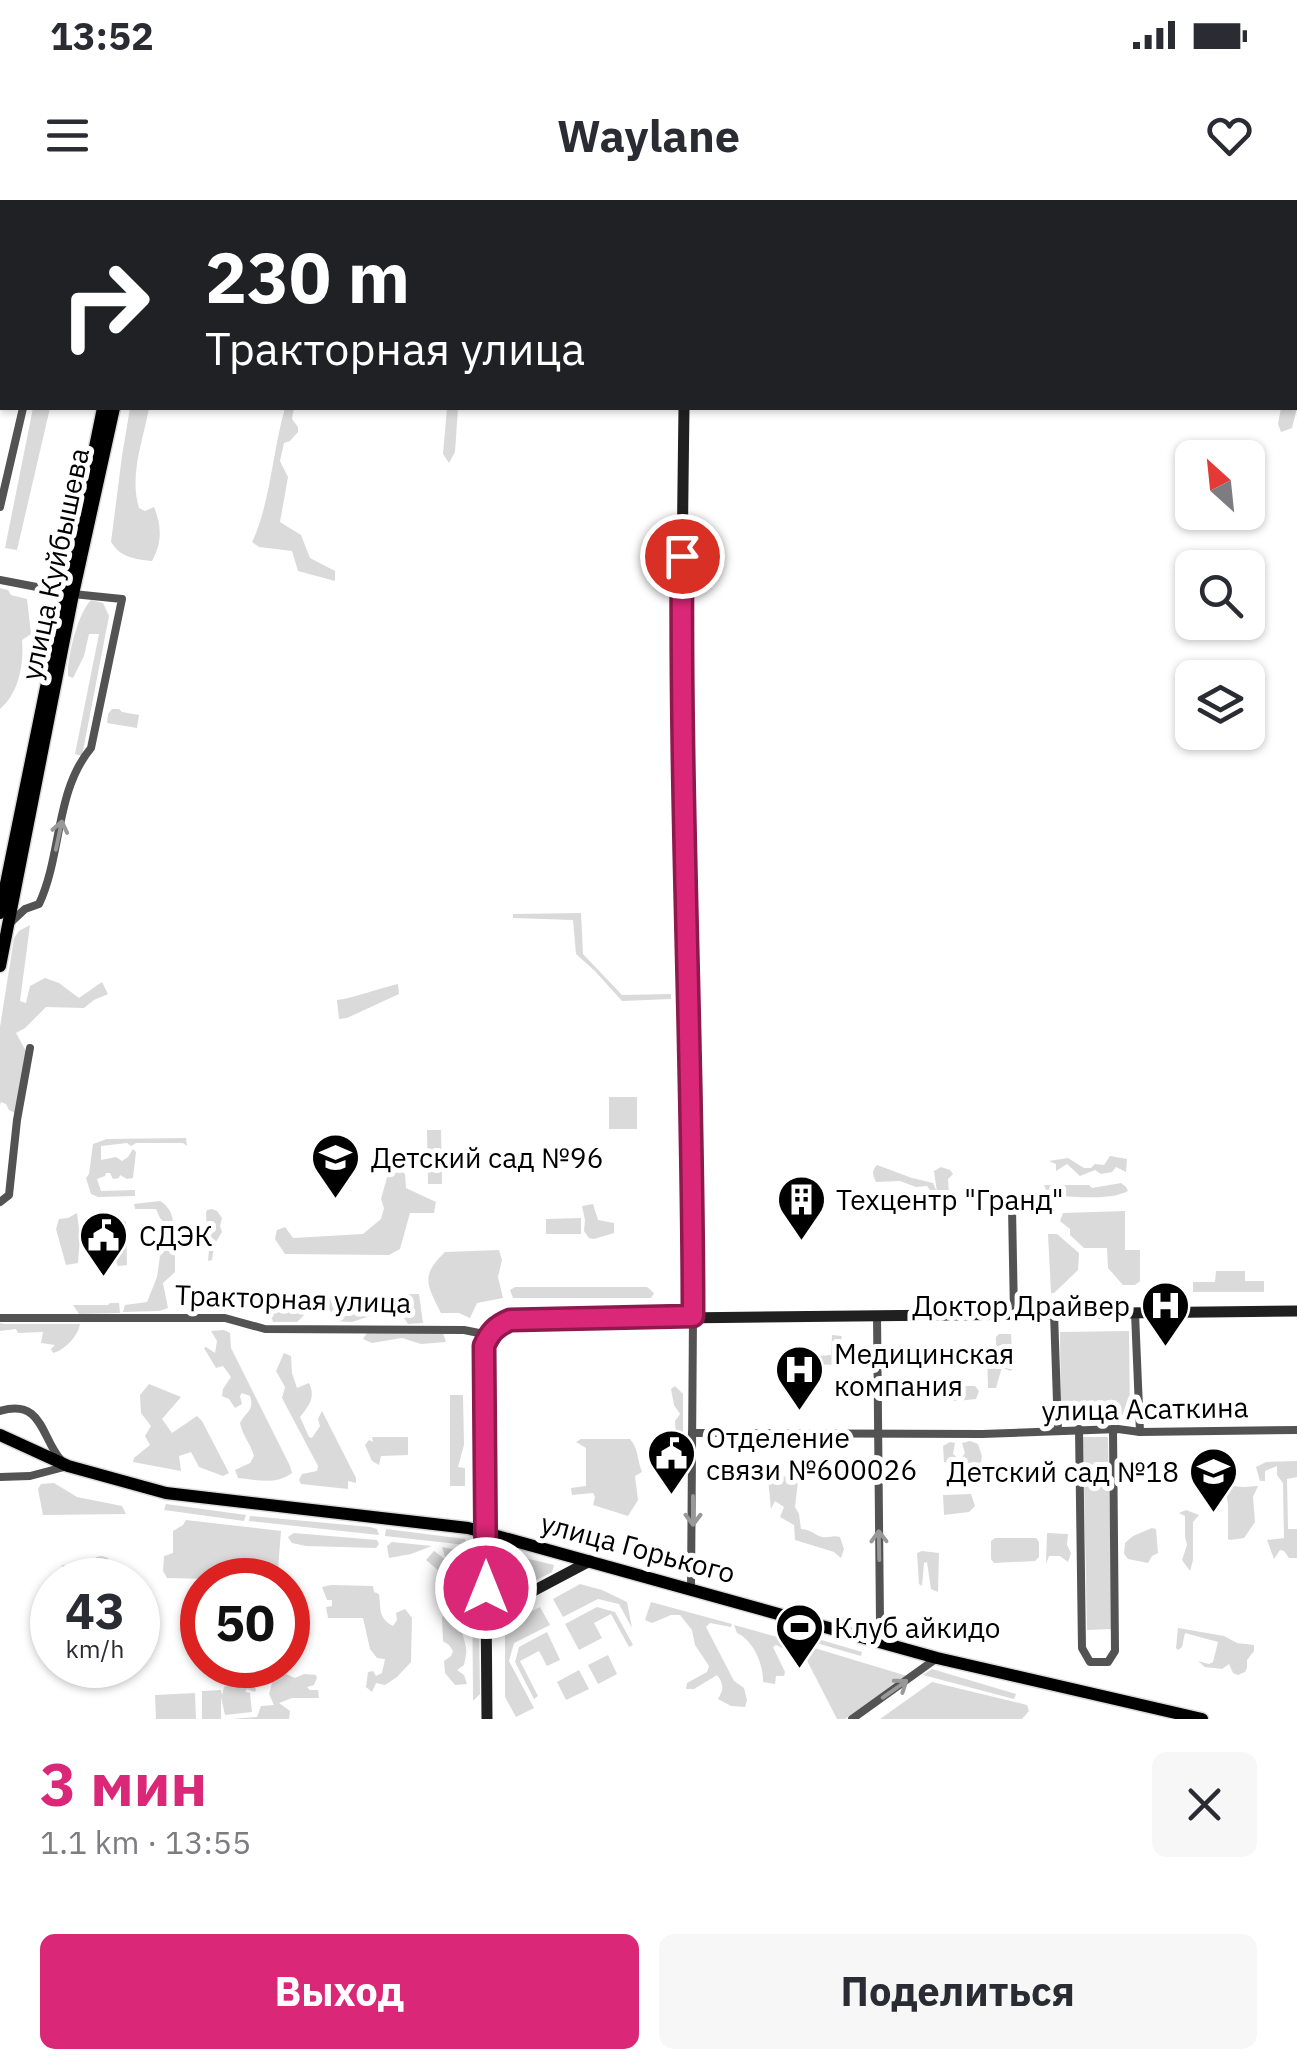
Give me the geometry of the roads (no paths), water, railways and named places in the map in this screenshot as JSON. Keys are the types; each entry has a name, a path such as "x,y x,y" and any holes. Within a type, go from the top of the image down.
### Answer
{"main road":[{"name":"улица Куйбышева","path":"0,966 103,410"},
{"name":"улица Куйбышева","path":"0,913 69,593 114,410"},
{"path":"684,410 683,809 693,1316"},
{"name":"Тракторная улица","path":"488,1335 510,1320 1297,1312"},
{"path":"488,1335 484,1346 488,1719"},
{"name":"улица Горького","path":"0,1435 68,1466 112,1480 199,1498 468,1528 937,1658 1202,1719"},
{"path":"486,1616 590,1560"}],"street":[{"path":"0,507 23,410"},
{"path":"0,580 122,599 91,748 71,781 48,884 39,904 7,926"},
{"path":"0,1202 9,1195 30,1048"},
{"path":"1012,1208 1014,1314"},
{"path":"1135,1313 1140,1432"},
{"path":"1054,1314 1058,1431"},
{"path":"871,1640 880,1622 877,1315"},
{"path":"691,1588 693,1316"},
{"name":"Тракторная улица","path":"0,1318 225,1318 265,1329 464,1330 488,1335"},
{"path":"0,1411 12,1408 33,1416 44,1428 52,1449 68,1466 30,1476 0,1478"},
{"path":"1079,1430 1082,1648 1090,1662 1108,1662 1115,1651 1113,1429"},
{"name":"улица Асаткина","path":"692,1434 1297,1430"},
{"path":"852,1719 937,1658"}],"place":[{"name":"Детский сад №96","path":"336,1200"},
{"name":"Техцентр \"Гранд\"","path":"801,1242"},
{"name":"СДЭК","path":"104,1278"},
{"name":"Доктор Драйвер","path":"1165,1348"},
{"name":"Медицинская компания","path":"799,1412"},
{"name":"Отделение связи №600026","path":"671,1496"},
{"name":"Детский сад №18","path":"1214,1514"},
{"name":"Клуб айкидо","path":"799,1670"}]}
